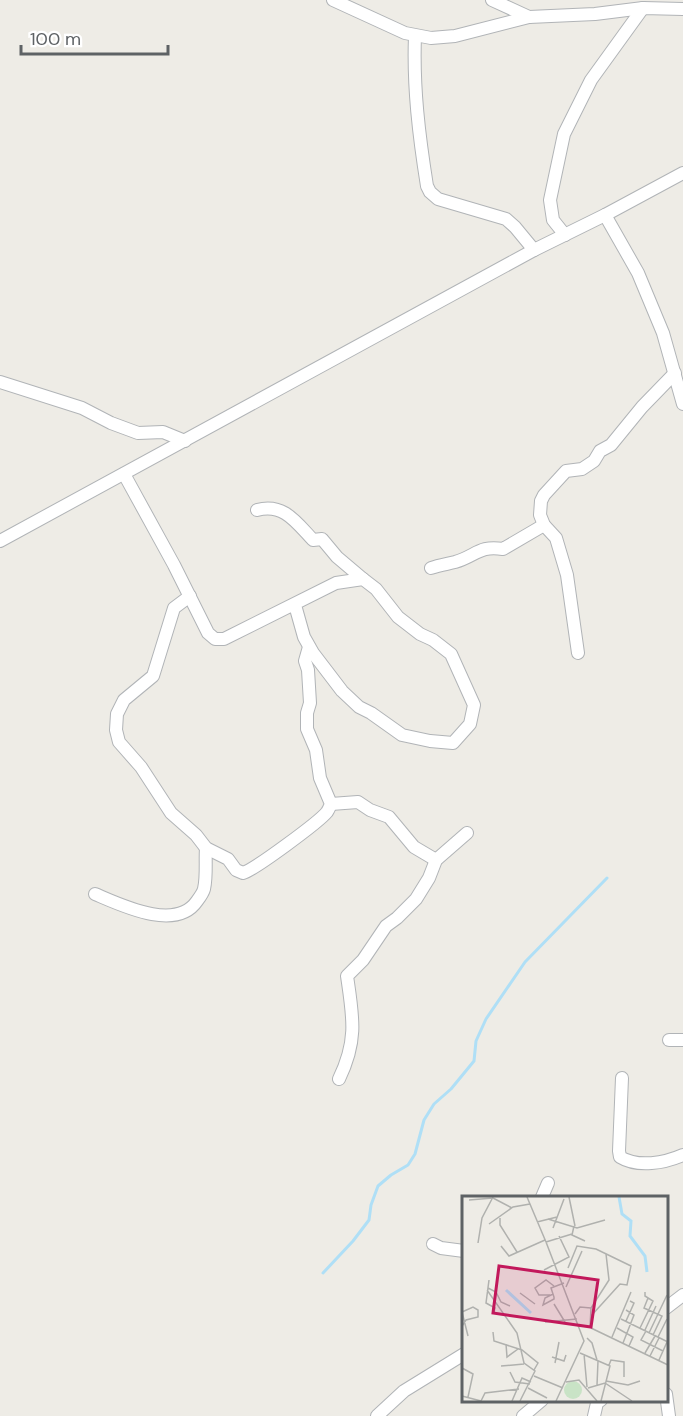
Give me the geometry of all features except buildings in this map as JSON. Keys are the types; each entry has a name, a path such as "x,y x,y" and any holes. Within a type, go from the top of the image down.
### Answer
{"street":[{"path":"333,0 390,27 415,36 431,38 455,36 529,17 595,14 643,8 683,9"},
{"path":"492,0 529,17"},
{"path":"564,235 553,220 550,200 564,134 591,80 643,8"},
{"path":"415,36 413,67 416,105 427,186 430,192 438,199 506,219 515,226 534,250"},
{"path":"0,541 534,250 683,173"},
{"path":"605,215 638,273 663,333 683,404"},
{"path":"578,653 564,560 556,538 544,525 540,506 543,495 566,471 582,469 594,461 600,451 616,440 642,407 675,373"},
{"path":"0,382 82,408 111,423 138,433 163,432 185,441"},
{"path":"123,474 208,633 215,639 224,639 336,583 363,579"},
{"path":"257,510 279,509 296,521 313,540 322,539 336,557 376,589 398,617 451,654 474,705 470,724 453,743 430,741 402,735 352,701 309,647 295,605"},
{"path":"431,568 459,561 489,547 503,549 544,525"},
{"path":"190,596 174,608 153,676 124,700 117,714 116,730 119,742 141,767 171,813 196,835 206,848 228,859 236,870 243,873 248,872 326,813 332,804"},
{"path":"309,647 305,661 308,670 310,703 306,723 316,750 320,778 332,804"},
{"path":"332,804 358,802 370,810 389,817 414,847 436,860"},
{"path":"339,1079 349,1059 352,1037 353,1019 347,976 363,960 386,926 416,898 429,879 436,860 467,832"},
{"path":"94,894 153,916 179,914 194,906 204,890 206,848"},
{"path":"669,1040 683,1040"},
{"path":"622,1078 618,1151 620,1157 647,1163 683,1155"},
{"path":"542,1196 548,1183"},
{"path":"433,1244 441,1248 462,1251"},
{"path":"668,1306 683,1295"},
{"path":"377,1416 404,1391 462,1355"},
{"path":"523,1416 541,1401"},
{"path":"594,1416 600,1401"},
{"path":"667,1401 669,1416"}],"waterway":[{"path":"323,1273 369,1220 371,1205 378,1186 408,1165 415,1154 424,1120 434,1104 451,1089 474,1061 476,1041 486,1019 525,962 607,878"}]}
